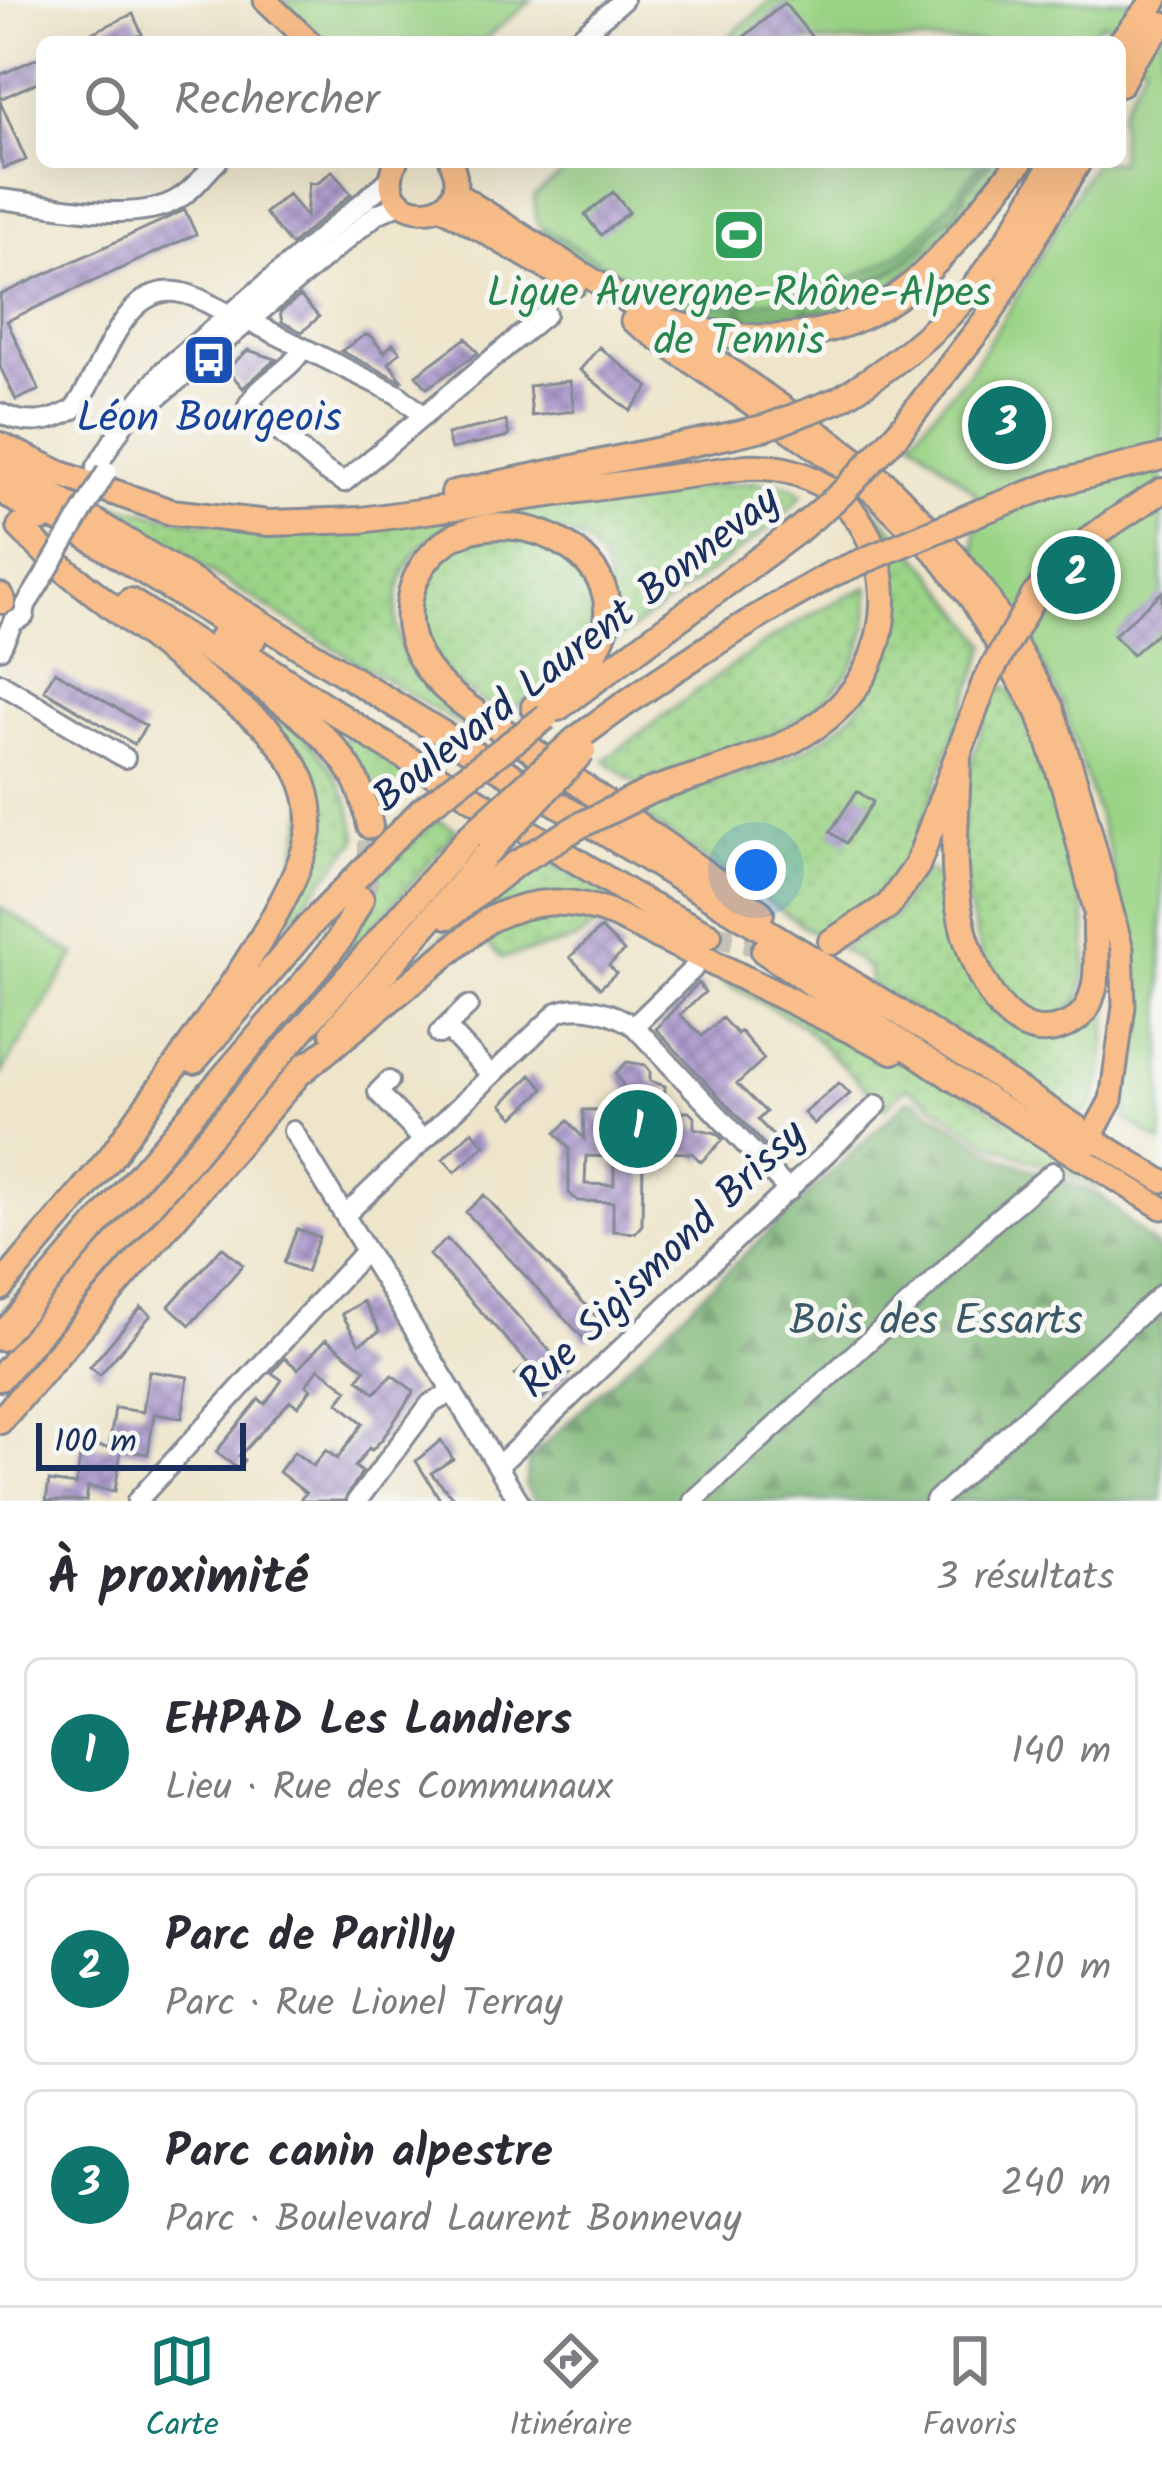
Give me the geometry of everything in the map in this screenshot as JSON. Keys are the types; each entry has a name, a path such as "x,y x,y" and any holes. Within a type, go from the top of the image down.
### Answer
{"highway":[{"path":"1126,36 1155,0"},
{"path":"1126,73 1162,24"},
{"path":"647,314 694,332 734,338 803,336 835,328 866,315 910,286 1015,168"},
{"path":"0,445 61,474 107,478 230,512 362,508 767,427 838,400 918,348 976,287 1049,168"},
{"name":"Boulevard Laurent Bonnevay","path":"0,1288 367,863 420,808 540,712 797,531 842,493 898,433 986,320 1075,168"},
{"name":"Boulevard Laurent Bonnevay","path":"0,1378 480,843 581,744 653,682 742,623 832,574 1057,483 1162,457"},
{"path":"0,464 899,1012"},
{"path":"0,1421 298,1075 421,941 514,865 579,826 648,792 794,740 839,708 871,662 884,611 878,556 851,510 810,477 767,466 316,523 200,517 107,478"},
{"path":"0,486 377,740 650,905 709,935"},
{"path":"0,486 774,957 953,1078"},
{"path":"831,943 873,918 904,887 930,838 985,682 1034,596 1063,560 1096,532 1162,491"},
{"path":"10,521 301,717 336,750 359,787 370,826"},
{"path":"10,521 55,562 267,728 293,760 308,797 309,836 296,875 238,970 109,1160"},
{"path":"540,712 600,642 606,614 599,577 578,551 537,532 494,526 463,533 438,549 414,583 408,607 420,657 448,688 1086,1147"},
{"path":"958,759 952,855 957,900 974,958 1001,1009 1024,1025 1047,1030 1063,1027 1081,1015 1095,988 1096,920"},
{"path":"298,1075 480,843"},
{"path":"0,1338 317,968 361,899"},
{"path":"298,1075 487,921 531,903 563,901 615,915 1086,1147"}],"main road":[{"path":"265,0 304,36"},
{"path":"394,170 402,203 421,212 447,199 456,181 453,168"},
{"path":"447,199 647,314 886,483 985,592 1052,707 1122,949 1124,992 1111,1100 1086,1147"},
{"path":"447,199 813,446 876,495 937,555 973,601 1038,713 1067,800 1096,920 1124,992"},
{"path":"1086,1147 1162,1181"},
{"path":"1086,1147 1162,1208"}],"street":[{"path":"581,36 623,0"},
{"path":"0,199 142,211 176,201 212,168"},
{"path":"238,318 394,170"},
{"path":"0,649 14,602 107,478 134,407 164,370 377,214 402,203"},
{"path":"0,413 36,423 74,409 130,310 154,294 176,292 196,296 397,394 424,416"},
{"path":"303,348 248,405 344,482 546,314"},
{"path":"0,683 125,758"},
{"path":"634,1026 693,968"},
{"path":"468,1006 443,1031 491,1075"},
{"path":"345,1215 565,1009 585,1008 634,1026 789,1191"},
{"path":"389,1081 378,1092 423,1140"},
{"name":"Rue Sigismond Brissy","path":"498,1466 877,1105"},
{"path":"293,1131 519,1501"},
{"path":"693,1501 1053,1172"},
{"path":"136,1501 367,1250"},
{"path":"935,1501 1162,1294"},
{"path":"356,1501 430,1404 453,1391"}],"green space":[{"path":"282,0 532,0 488,36 320,36"},
{"path":"772,0 1162,0 1162,1143 1125,1119 1141,995 1109,850 1062,702 1007,596 975,553 976,493 912,438 969,372 1091,168 1126,168 1126,101 1145,63 1126,44 1126,36 1117,36 1103,22 1088,36 729,36"},
{"name":"Ligue Auvergne-Rhône-Alpes de Tennis","path":"569,168 976,168 917,239 873,268 785,298 727,305 682,300 617,271 537,224 534,196"},
{"path":"886,168 985,168 967,189 954,217 920,251 866,284 852,307 837,315 822,311 740,334 655,313 537,233 546,229 604,263"},
{"path":"985,168 1000,168 928,252 873,297 838,314 865,284 888,275 927,243 939,223 954,217 967,189"},
{"path":"823,311 835,314 804,323 761,326"},
{"path":"752,482 788,485 803,494 778,522 605,649 605,569 580,539 550,531 475,525 453,526 433,536 406,569 396,612 398,634 416,673 479,727 473,733 110,511 112,505 201,523 535,505"},
{"path":"868,503 932,572 987,644 915,843 887,887 863,911 819,937 639,813 810,746 840,725 863,700 880,671 893,605 890,571 881,538 864,507"},
{"path":"509,537 546,546 576,568 586,582 593,615 583,648 571,664 502,716 441,668 426,648 418,616 425,584 443,557 471,541"},
{"path":"868,587 865,632 850,669 825,699 793,722 756,741 638,785 605,760 764,643"},
{"path":"167,641 287,721 334,773 349,805 357,840 290,919 284,914 310,781"},
{"path":"1001,686 1009,688 1058,797 1084,912 1085,975 1077,999 1063,1013 1046,1018 1028,1016 1008,1001 992,978 971,917 966,884 965,789 988,709"},
{"path":"348,734 419,781 379,817 342,742"},
{"path":"436,819 457,830 348,957 344,954 374,899 351,897"},
{"path":"547,860 642,913 639,917 543,895 397,981 470,911"},
{"path":"930,870 941,880 959,949 1047,1038 1105,972 1106,1045 1088,1112 1075,1114 870,983 869,969 841,949 895,914"},
{"path":"0,907 75,955 0,1076"},
{"path":"582,911 662,942 948,1082 1104,1180 1098,1188 989,1143 907,1087 885,1108 802,1025 679,958 599,923 575,940 502,958 480,936 520,916"},
{"name":"Bois des Essarts","path":"908,1100 1004,1159 1100,1195 1162,1253 1162,1501 535,1501 525,1485 529,1459"}],"building":[{"path":"784,3 811,36 745,36"},
{"path":"133,14 142,34 138,36 84,36"},
{"path":"36,59 36,83 0,99 0,75"},
{"path":"0,101 26,160 4,168 0,158"},
{"path":"332,171 351,194 291,245 265,213 288,194 306,217 309,183 317,184"},
{"path":"613,192 629,212 601,235 585,215"},
{"path":"185,210 196,234 7,321 39,390 16,400 0,367 0,295"},
{"path":"300,296 319,317 302,332 282,322 280,312"},
{"path":"365,335 384,352 393,344 400,352 389,363 403,382 341,351"},
{"path":"466,338 478,353 427,388 416,375"},
{"path":"599,347 649,387 630,411 580,370"},
{"path":"248,350 276,359 243,388 227,369"},
{"path":"570,381 574,411 532,416 529,386"},
{"path":"506,421 509,436 451,449 447,434"},
{"path":"1162,592 1162,628 1132,655 1114,635"},
{"path":"55,671 146,726 134,744 44,690"},
{"path":"857,791 873,802 846,843 830,832"},
{"path":"601,928 624,951 609,965 616,973 600,988 570,957"},
{"path":"698,983 705,992 680,1015 702,1036 722,1018 764,1059 737,1084 766,1112 758,1120 781,1144 776,1157 656,1029"},
{"path":"627,1062 645,1065 650,1081 665,1086 664,1112 689,1112 694,1128 716,1133 723,1140 701,1162 692,1153 659,1152 659,1163 643,1163 642,1225 635,1233 613,1231 613,1202 578,1201 569,1193 569,1148 556,1133 568,1121 584,1139 583,1110 599,1110 599,1121 626,1122 627,1092 616,1073","holes":["586,1156 614,1157 614,1185 585,1184"]},
{"path":"531,1075 544,1089 514,1117 502,1104"},
{"path":"839,1083 850,1094 814,1124 804,1113"},
{"path":"472,1131 485,1145 455,1172 443,1159"},
{"path":"484,1195 604,1325 586,1341 466,1212"},
{"path":"297,1229 319,1237 306,1272 284,1263"},
{"path":"447,1239 570,1373 539,1402 515,1375 528,1363 429,1255"},
{"path":"222,1247 243,1265 190,1325 169,1306"},
{"path":"363,1301 380,1331 359,1344 342,1314"},
{"path":"141,1307 151,1315 100,1375 90,1367"},
{"path":"326,1339 365,1369 358,1379 375,1393 392,1375 414,1391 383,1438 355,1467 362,1472 344,1501 299,1501 306,1493 279,1472 294,1452 313,1466 326,1450 337,1459 363,1423 338,1403 348,1390 319,1368 298,1406 290,1401 239,1456 244,1460 238,1469 216,1452 259,1399 265,1404 282,1380 272,1373 285,1358 298,1369"},
{"path":"149,1371 188,1377 182,1418 154,1414 148,1454 121,1450 115,1491 88,1487 86,1501 46,1501 49,1481 76,1485 82,1444 109,1448 115,1408 143,1412"},
{"path":"441,1440 453,1459 431,1473 456,1501 441,1501 416,1461"}],"tunnel":[{"path":"361,899 370,866 370,826"},
{"path":"709,935 783,949"}],"place":[{"name":"Ligue Auvergne-Rhône-Alpes de Tennis","path":"739,235"},
{"name":"Léon Bourgeois","path":"209,360"},
{"name":"Parc canin alpestre","path":"1007,425"},
{"name":"Parc de Parilly","path":"1076,575"},
{"name":"EHPAD Les Landiers","path":"638,1129"}]}
